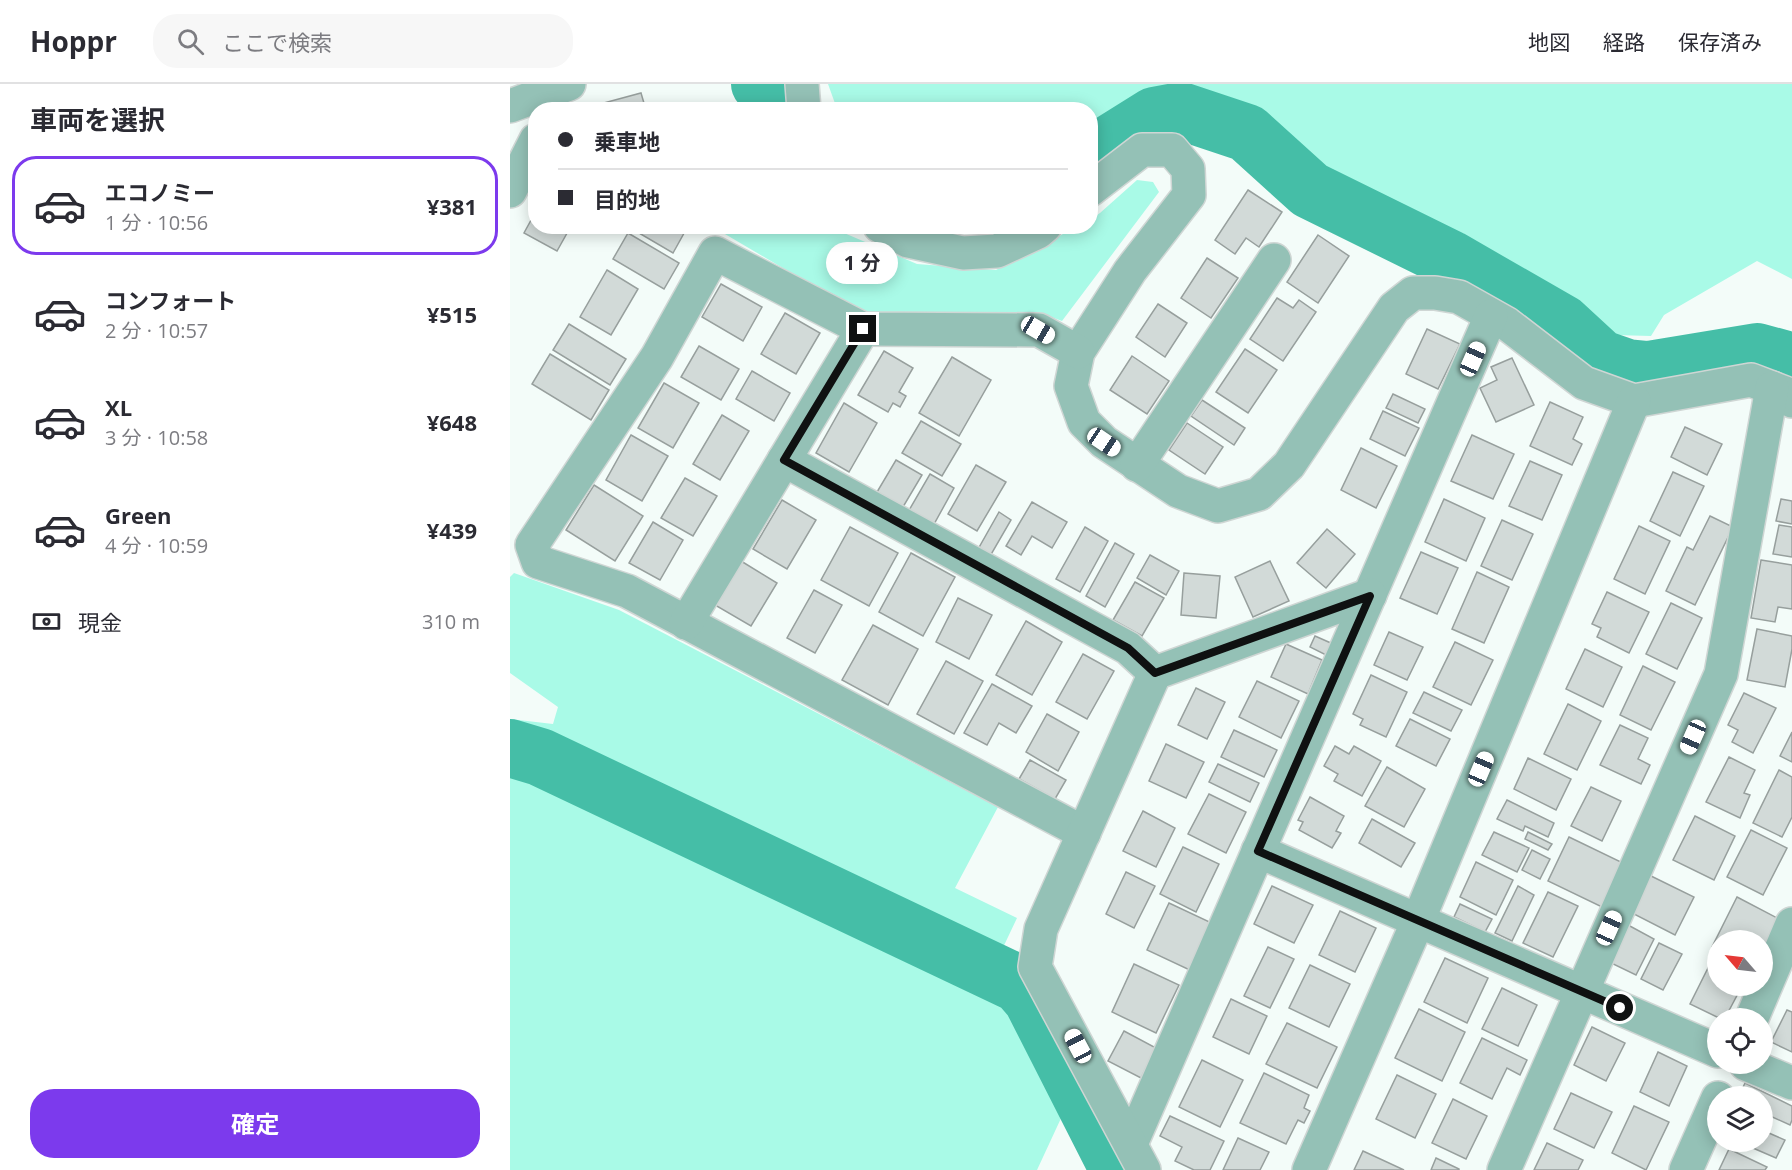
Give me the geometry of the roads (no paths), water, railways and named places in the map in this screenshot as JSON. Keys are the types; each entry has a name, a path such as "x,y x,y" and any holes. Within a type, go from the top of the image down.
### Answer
{"street":[{"path":"802,84 803,102"},
{"path":"510,106 560,93"},
{"path":"1098,184 1142,150 1172,150 1188,168 1189,195 1130,271 1078,352 1071,386 1084,422 1104,442 1178,491 1218,506 1259,494 1289,465 1394,308 1413,293 1435,293 1459,297 1507,324 1584,383 1634,401 1751,380 1782,395 1721,674 1503,1170"},
{"path":"510,191 528,156"},
{"path":"895,234 908,241 963,253 997,250 1033,234"},
{"path":"1078,352 1038,330 863,329 715,253 657,357 532,545 538,562 627,591 1084,833"},
{"path":"1137,465 1274,260"},
{"path":"1138,1157 1258,851 1491,316"},
{"path":"686,623 863,329"},
{"path":"1309,1170 1418,921 1634,401"},
{"path":"784,460 1128,648 1155,673"},
{"path":"1138,1157 1035,967 1041,928 1155,673 1370,596"},
{"path":"1258,851 1707,1046"},
{"path":"1756,1008 1792,924"},
{"path":"1770,1074 1792,1083"},
{"path":"1686,1170 1707,1122"}],"waterway":[{"path":"760,84 776,102"},
{"path":"1098,151 1154,116 1181,111 1247,133 1310,190 1450,259 1563,324 1601,359 1627,368 1648,370 1757,352 1783,359 1792,365"},
{"path":"510,748 540,757 1019,984 1032,999 1119,1170"}]}
